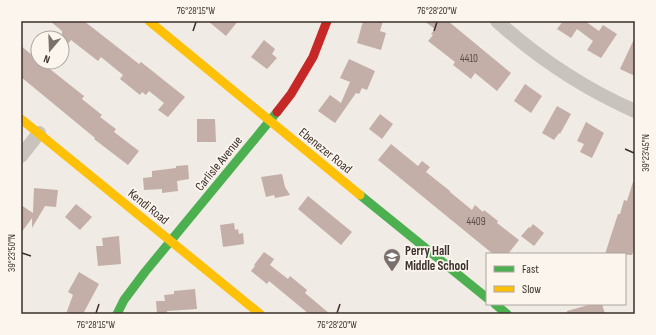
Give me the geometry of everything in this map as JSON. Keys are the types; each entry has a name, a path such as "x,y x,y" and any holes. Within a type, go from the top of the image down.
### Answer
{"street":[{"name":"Ebenezer Road","path":"149,21 486,297"},
{"name":"Carlisle Avenue","path":"117,314 124,300 135,285 291,94 313,57 326,21"},
{"path":"497,21 541,57 565,73 596,93 635,111"},
{"name":"Kendi Road","path":"21,119 260,314"},
{"path":"21,156 39,133"},
{"path":"496,305 507,314"}],"building":[{"path":"50,21 84,21 139,64 141,62 185,97 168,117 158,110 164,103 149,91 146,95 142,92 140,95 120,79 123,75 101,57 98,61 71,40 70,41 70,30 61,30"},
{"path":"208,21 238,21 226,36"},
{"path":"363,21 383,21 380,31 386,33 381,50 357,43"},
{"path":"424,21 448,21 511,73 497,91 475,73 471,79 453,65 455,62 428,41 433,35 431,34 435,29"},
{"path":"563,21 585,21 599,31 603,25 617,34 601,58 587,50 593,41 577,29 571,38 557,29"},
{"path":"635,37 635,76 620,69"},
{"path":"264,40 275,49 272,54 277,58 267,69 251,57"},
{"path":"21,46 30,53 30,70 51,70 84,96 82,99 102,115 100,117 116,129 114,132 139,151 128,165 94,139 95,138 21,77"},
{"path":"349,59 375,71 367,90 362,88 359,94 356,93 335,123 318,111 330,95 341,103 350,82 340,78"},
{"path":"525,84 542,96 531,113 514,101"},
{"path":"557,106 571,114 560,134 559,133 554,140 542,133"},
{"path":"380,114 393,124 382,139 369,129"},
{"path":"197,119 215,119 216,142 197,142"},
{"path":"586,122 604,133 592,158 580,152 584,144 577,141"},
{"path":"391,144 418,166 422,161 430,167 426,172 472,210 475,205 483,212 484,210 498,221 497,223 519,240 509,253 492,253 378,160"},
{"path":"188,165 189,179 177,181 178,191 162,193 162,189 144,190 143,178 152,177 152,171"},
{"path":"282,174 285,187 290,195 275,198 274,195 266,197 261,177"},
{"path":"633,182 635,182 635,247 632,255 626,255 626,253 605,253 618,214 620,214 624,200 627,201"},
{"path":"34,188 58,190 56,207 45,206 32,228 32,218 21,233 21,205 33,213"},
{"path":"308,196 352,232 341,245 298,209"},
{"path":"76,204 92,217 80,230 65,217"},
{"path":"234,223 235,230 238,229 239,234 243,233 244,244 223,247 220,225"},
{"path":"533,224 544,233 534,246 521,236"},
{"path":"119,236 121,264 98,266 96,246 103,246 102,238"},
{"path":"264,252 274,259 270,265 288,279 290,276 307,290 305,293 330,314 309,314 269,281 267,284 251,271"},
{"path":"79,272 99,284 83,314 66,314 73,295 68,292"},
{"path":"195,289 197,309 167,311 167,314 157,314 156,301 165,301 164,295 174,294 174,291"},
{"path":"588,305 602,305 605,314 567,314 567,311"}],"traffic: fast":[{"path":"117,314 124,300 145,272 277,112"},
{"path":"360,195 486,297"},
{"path":"496,305 507,314"}],"traffic: slow":[{"path":"149,21 360,195"},
{"path":"21,119 260,314"}],"traffic: jam":[{"path":"277,112 291,94 313,57 327,21"}],"place":[{"name":"Perry Hall Middle School","path":"392,272"}]}
